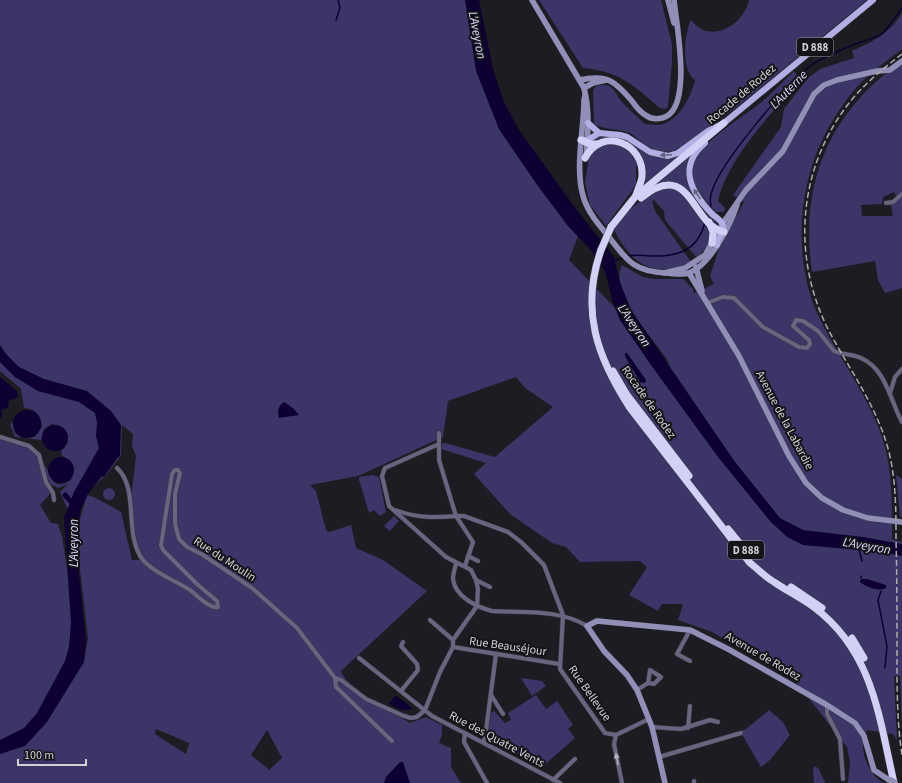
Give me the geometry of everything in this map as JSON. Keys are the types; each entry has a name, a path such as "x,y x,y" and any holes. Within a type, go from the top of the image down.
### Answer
{"highway":[{"name":"Rocade de Rodez","path":"724,123 635,197 611,227 597,261 592,288 592,306 597,343 613,382 630,408 750,563 773,582 814,607 835,625 849,642 869,681 893,782"},
{"path":"585,141 597,144"},
{"path":"585,158 589,151 602,141 619,141 633,150 640,162 642,176 635,197"},
{"path":"619,216 655,187 668,185 679,188 686,193 708,220 722,231"},
{"path":"708,220 713,232 714,244"},
{"name":"Rocade de Rodez","path":"592,306 600,339 614,374 627,395 728,529 754,560 776,578 815,601 837,621 859,649 875,683 899,783"}],"main road":[{"name":"Rocade de Rodez","path":"724,123 873,0"},
{"path":"714,244 722,231 723,224 707,208 695,192 689,177 689,166 699,148 755,101 757,95"},
{"path":"588,123 599,133"},
{"path":"585,141 599,133 608,133 627,137 650,152 668,156 678,153 708,131 724,123"}],"street":[{"path":"532,0 584,88 588,123 581,183 584,200 589,211 618,250 626,258 643,270 664,273 689,273 707,260 714,244"},
{"path":"580,80 591,77 603,77 611,81 624,92 640,111 648,117 660,118 671,113 676,106 678,95 681,49 676,28 670,13 668,0"},
{"path":"674,0 676,28"},
{"path":"723,224 757,178 783,151 814,94 824,86 837,80 876,71 890,70 902,61"},
{"path":"584,88 602,80 611,81"},
{"path":"581,183 585,158 585,95"},
{"path":"886,203 893,202 902,194"},
{"path":"722,231 739,201"},
{"path":"664,273 685,268 695,262 714,244"},
{"path":"689,273 695,262"},
{"name":"Avenue de la Labardie","path":"695,262 703,295"},
{"name":"Avenue de la Labardie","path":"689,273 744,365 793,463 810,488 828,502 850,513 877,519 902,522"},
{"path":"707,302 723,297 734,298 764,327 806,349 809,347 810,342 796,330 793,325 796,320 803,321 823,335 834,351 859,356 869,362 885,382 902,422"},
{"path":"885,382 895,377 902,369"},
{"path":"890,393 895,377"},
{"path":"439,433 438,444 441,470 456,516 473,542 465,566"},
{"path":"0,437 29,446 39,455 46,482 53,493 54,500"},
{"path":"392,741 336,687 335,678 341,680 366,699 404,716 411,718 417,717 425,711 440,672 453,646 453,640 477,606 478,589 476,580 471,570 465,566 456,564 409,525 395,510 389,506 382,472 385,468 438,444"},
{"name":"Rue du Moulin","path":"117,468 124,475 128,487 132,527 138,550 143,560 152,568 200,597 210,606 218,607 217,601 198,585 163,550 161,545 172,474 175,470 178,470 180,473 180,478 175,494 175,524 179,539 187,547 203,555 252,588 297,628 335,678"},
{"path":"395,510 410,515 423,517 464,516 508,532 538,558 544,565 563,615 559,664"},
{"path":"468,556 478,561"},
{"path":"456,564 453,578 455,588 460,594 477,606 492,611 563,615 575,618 587,626 604,651 627,675 638,690 652,727 665,783"},
{"path":"476,580 490,587"},
{"path":"430,620 453,640"},
{"name":"Avenue de Rodez","path":"587,626 597,621 690,630 728,649 827,705 855,723 864,736 874,770 893,782"},
{"path":"690,630 677,654 690,661"},
{"path":"402,691 418,670 417,664 401,646 403,642"},
{"name":"Rue Beauséjour","path":"453,646 559,664"},
{"path":"483,742 496,654"},
{"name":"Rue des Quatre Vents","path":"359,658 425,711 560,783"},
{"name":"Rue Bellevue","path":"559,664 562,672 605,733 616,735 649,719"},
{"path":"638,690 648,684"},
{"path":"491,695 503,714"},
{"path":"827,705 827,714 840,739 843,778"},
{"path":"688,728 690,706"},
{"path":"652,727 668,729 688,728 710,720 718,722"},
{"path":"465,733 464,742 487,783"},
{"path":"659,757 741,733"},
{"path":"616,735 614,744 622,783"},
{"path":"553,780 575,759"}],"shaded area":[{"path":"0,0 465,0 499,129 538,186 578,236 569,260 671,366 636,318 628,304 622,290 619,277 622,265 643,277 655,279 683,279 693,289 694,293 714,284 710,276 719,249 744,202 733,195 781,127 784,109 808,78 820,69 854,58 852,51 867,44 886,32 902,13 902,49 872,72 856,88 842,106 821,143 807,182 802,225 803,262 807,284 814,306 822,323 867,403 882,437 886,449 890,475 892,500 892,539 902,542 902,728 900,676 894,676 897,740 893,734 867,730 863,746 866,762 869,768 876,777 884,783 848,783 850,762 847,747 792,677 712,632 678,620 683,604 662,604 658,611 629,595 647,567 640,561 580,562 566,547 552,543 510,514 474,474 486,463 441,449 442,444 445,443 495,457 553,407 525,388 516,377 448,401 443,437 358,476 310,485 316,491 326,530 329,532 351,525 356,548 383,560 427,591 341,671 352,686 361,693 410,723 426,717 442,725 442,735 439,743 451,748 451,767 461,783 0,783 0,439 30,449 40,460 50,494 40,505 51,523 58,524 62,537 83,666 88,639 78,552 80,519 87,495 94,497 121,512 132,560 139,560 131,498 136,456 132,446 133,434 122,425 121,455 107,474 68,510 60,492 68,484 58,488 50,484 44,465 56,483 64,483 71,480 74,468 69,460 62,456 61,451 67,443 67,434 62,428 52,424 44,429 41,440 23,438 34,437 42,427 39,416 35,411 24,408 21,389 0,371","holes":["156,729 189,743 186,754 155,734","267,730 282,758 270,769 271,771 251,755"]},
{"path":"539,0 661,0 672,44 668,106 666,109 660,108 634,86 617,76 583,68"},
{"path":"749,0 867,0 737,107 676,150 666,152 652,149 630,133 621,130 604,128 594,124 593,90 596,86 602,85 611,87 626,107 645,124 661,125 675,117 688,99 695,80 687,69 685,52 685,43 691,20 699,27 707,31 716,32 725,29 740,18 746,9"},
{"path":"902,61 902,192 896,196 894,192 883,197 882,204 861,205 862,216 893,216 891,205 902,196 902,288 885,293 878,280 875,261 812,272 809,240 810,209 816,180 825,153 838,127 855,103 877,81"},
{"path":"794,71 801,81 764,121 741,153 723,185 718,201 725,208 724,212 715,212 703,197 693,180 692,167 695,159 701,151 720,133 763,101"},
{"path":"602,136 618,136 629,140 644,151 680,155 642,186 644,176 634,149 606,138 590,141"},
{"path":"601,144 615,145 624,148 632,155 639,166 636,166 636,185 606,226 590,205 585,183 589,156"},
{"path":"691,154 688,163 696,197 719,226 715,226 697,203 683,189 665,183 655,184"},
{"path":"664,187 679,190 712,232 708,245 697,258 665,220 664,211 654,200 652,201 655,211 691,262 665,269 645,265 636,259 621,242 614,230 630,210 649,195"},
{"path":"12,422 15,433 22,438 15,437 10,424"},
{"path":"372,475 379,477 386,512 380,516 374,510 369,513 359,480 359,477"},
{"path":"896,475 902,479 902,517 900,516"},
{"path":"107,488 111,488 115,494 111,500 107,500 103,496 103,492"},
{"path":"394,516 399,521 390,531 384,526"},
{"path":"521,678 542,681 546,686 532,696"},
{"path":"536,695 546,709 557,701 573,725 568,729 575,738 542,767 492,740 493,733 488,732 491,713 494,711 505,723 511,720 508,713"},
{"path":"769,710 783,722 790,735 770,760 761,767 740,731 746,729"},
{"path":"815,766 819,769 825,783 814,783 813,769"}],"water":[{"name":"L'Aveyron","path":"465,0 479,0 493,69 504,102 519,130 576,209 614,257 620,282 631,310 735,462 780,518 803,530 863,537 902,544 902,556 881,552 803,545 787,537 770,521 718,457 620,320 613,303 605,271 590,249 568,226 538,186 499,129 476,71"},
{"name":"L'Aveyron","path":"0,345 6,354 19,367 44,379 87,391 111,411 121,425 120,456 115,459 113,458 106,467 106,471 88,494 80,511 76,545 86,641 84,662 47,722 25,746 0,754 0,740 24,728 37,713 65,661 69,647 71,623 64,518 74,492 99,448 96,436 97,423 95,413 79,402 38,391 15,377 0,362"},
{"path":"625,353 627,353 646,380 645,383 640,382 625,356"},
{"path":"0,377 17,391 18,396 15,399 9,400 8,408 1,410 2,416 0,419"},
{"path":"284,402 294,409 299,415 279,418 278,409"},
{"path":"27,410 33,411 37,414 40,418 40,430 37,434 33,437 27,438 21,437 17,434 14,430 13,424 14,418 17,414 21,411"},
{"path":"55,425 64,429 68,438 64,447 55,451 46,447 42,438 46,429"},
{"path":"61,457 70,461 74,470 70,479 61,483 52,479 48,470 52,461"},
{"path":"861,579 867,579 886,585 886,588 876,589 865,586 860,582"},
{"path":"397,696 412,708 410,710 401,710 389,704 394,697"},
{"path":"400,762 403,762 410,783 384,783 386,777"}],"waterway":[{"path":"336,20 340,8 338,0"},
{"name":"L'Auterne","path":"711,206 711,193 728,161 756,123 788,87 802,73 820,59 880,35 885,31 902,8"},
{"name":"L'Auterne","path":"628,256 660,256 685,250 692,246 697,240 702,232 705,222"},
{"name":"L'Auterne","path":"615,260 623,258"},
{"path":"103,474 117,454"},
{"path":"65,495 75,506"},
{"name":"L'Aveyron","path":"859,549 862,561"},
{"path":"881,591 878,600 887,646 885,668"}],"railway":[{"path":"902,54 859,91 835,123 821,151 811,180 806,210 805,241 809,272 817,302 829,331 875,413 888,448 892,467 896,512 897,681 899,730 902,755"}]}
